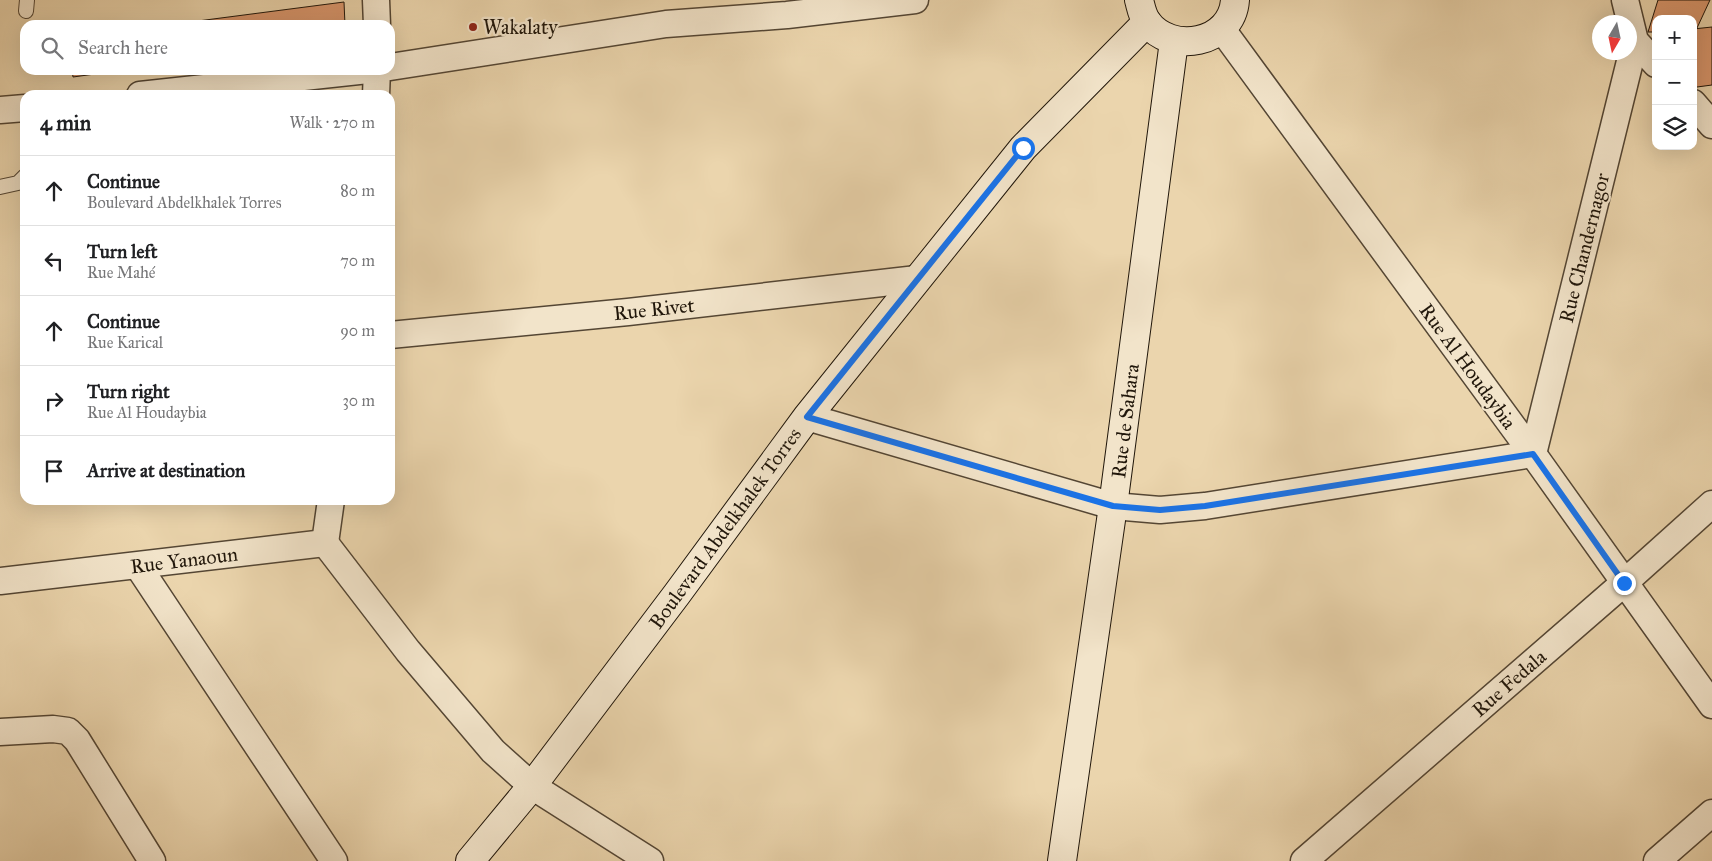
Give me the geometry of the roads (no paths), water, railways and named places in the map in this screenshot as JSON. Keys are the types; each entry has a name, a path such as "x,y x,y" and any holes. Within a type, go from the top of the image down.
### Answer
{"main road":[{"path":"1143,11 1159,34 1174,41 1193,42 1210,36 1221,28 1230,18 1235,0"},
{"name":"Boulevard Abdelkhalek Torres","path":"470,861 532,786 807,417 1023,148 1143,11"},
{"name":"Rue de Sahara","path":"1062,861 1113,506 1174,41"}],"street":[{"path":"376,0 377,20"},
{"path":"395,66 785,7 915,0"},
{"path":"1625,0 1628,15"},
{"name":"Rue Al Houdaybia","path":"1221,28 1533,454 1712,705"},
{"path":"1637,45 1652,60"},
{"name":"Rue Chandernagor","path":"1533,454 1630,60"},
{"path":"186,90 322,75"},
{"path":"376,90 377,75"},
{"path":"1700,103 1712,126"},
{"path":"0,110 20,108"},
{"name":"Rue Rivet","path":"395,335 638,311 918,280"},
{"path":"807,417 1113,506 1160,510 1205,506 1533,454"},
{"name":"Rue Fedala","path":"1310,859 1712,504"},
{"path":"329,505 325,543 408,651 493,751 532,786 650,861"},
{"name":"Rue Yanaoun","path":"0,581 325,543"},
{"path":"138,566 334,861"},
{"path":"0,732 53,729 68,731 77,740 152,861"},
{"path":"1657,861 1712,813"}],"lane":[{"path":"0,186 20,181"}],"place":[{"name":"Wakalaty","path":"473,27"}]}
